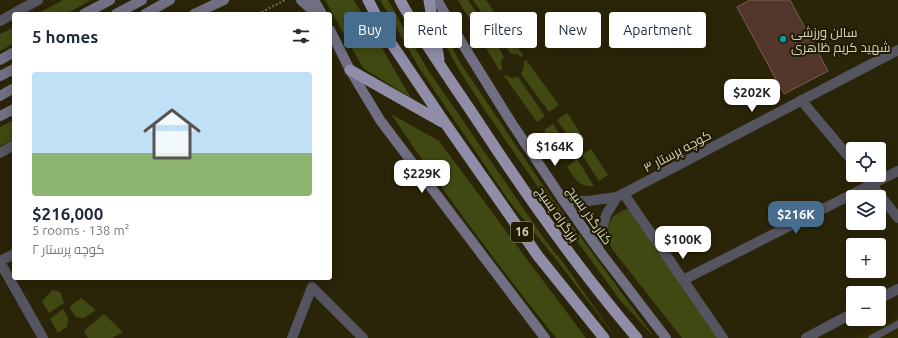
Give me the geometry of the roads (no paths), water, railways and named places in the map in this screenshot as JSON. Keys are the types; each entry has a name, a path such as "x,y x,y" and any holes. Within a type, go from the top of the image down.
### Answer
{"highway":[{"name":"16","path":"368,0 389,40 444,123 538,256 604,338"},
{"name":"بزرگراه بسیج","path":"400,0 414,26 486,136 560,242 637,338"},
{"path":"429,0 439,64"},
{"path":"350,70 444,123"}],"main road":[{"path":"88,12 110,0"},
{"path":"120,12 142,0"},
{"path":"149,12 170,0"},
{"path":"198,12 224,0"},
{"path":"301,0 314,12"},
{"path":"314,0 321,12"},
{"name":"کنارگذر بسیج","path":"437,0 511,122 598,249 666,338"},
{"path":"332,34 350,70 380,120 546,338"},
{"path":"0,60 12,53"},
{"path":"0,76 12,69"},
{"path":"0,96 12,89"},
{"path":"0,116 12,110"}],"street":[{"path":"16,12 38,0"},
{"path":"0,21 12,14"},
{"name":"کوچه پرستار ۳","path":"620,195 898,50"},
{"path":"801,100 846,154"},
{"path":"0,153 12,146"},
{"path":"683,280 898,171"},
{"path":"870,182 898,218"},
{"path":"564,200 588,202 620,195"},
{"path":"598,249 606,215 620,195"},
{"path":"620,195 683,280 723,338"},
{"path":"12,255 0,262 43,338"},
{"path":"292,338 312,287 363,338"},
{"path":"886,295 898,289"},
{"path":"806,338 846,317"}],"lane":[{"path":"872,338 898,324"}],"place":[{"name":"سالن ورزشی شهید کریم ظاهری","path":"783,39"}]}
